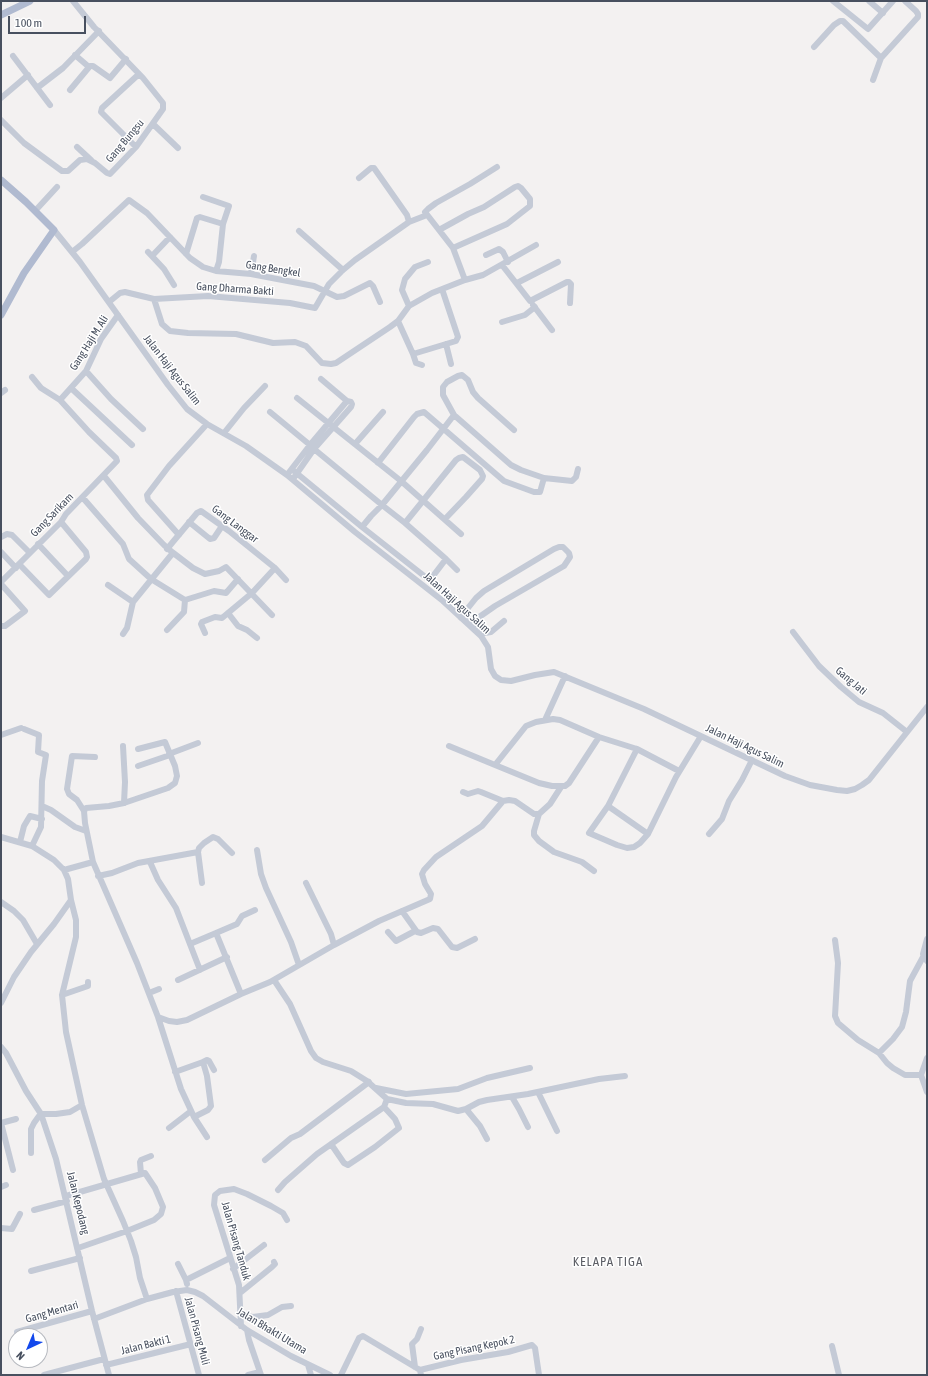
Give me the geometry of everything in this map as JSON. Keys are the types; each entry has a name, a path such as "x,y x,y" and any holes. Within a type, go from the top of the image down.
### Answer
{"main road":[{"path":"1,15 28,2"},
{"path":"1,180 54,230 16,285 1,315"}],"street":[{"path":"73,1 139,74 102,108 101,112 136,147"},
{"path":"833,1 868,29 893,1"},
{"path":"869,1 883,13"},
{"path":"873,80 881,58 918,17 916,11 905,1"},
{"path":"814,47 834,25 840,21 843,21 881,58"},
{"path":"37,88 63,68 99,31"},
{"path":"75,55 89,67 93,66 110,78 126,59"},
{"path":"13,56 50,105"},
{"path":"70,90 89,67"},
{"name":"Gang Bungsu","path":"1,120 24,142 62,171 68,171 84,159 92,161 110,174 136,147 164,106 139,74"},
{"path":"1,98 28,75"},
{"path":"152,124 178,148"},
{"path":"77,147 92,161"},
{"path":"465,280 453,248 425,212 497,167"},
{"path":"358,178 371,168 374,168 407,215 409,222"},
{"path":"439,230 484,207 515,187 518,186 521,188 530,199 530,206 507,224 453,248"},
{"path":"35,211 57,187"},
{"path":"203,197 229,206 223,224 219,262 216,271"},
{"name":"Gang Bengkel","path":"72,252 129,200 148,213 186,254 198,264 216,271 251,274 314,286 340,297 370,284 373,286 380,302"},
{"path":"325,290 343,270 355,260 409,222 427,215"},
{"path":"186,254 197,218 200,217 223,224"},
{"name":"Jalan Haji Agus Salim","path":"54,230 72,252 187,409 207,424 246,446 293,479 350,527 443,601 463,615 486,642 491,668 496,676 501,680 516,680 554,672 644,709 771,770 796,780 837,790 847,790 862,785 870,780 927,707"},
{"path":"299,231 343,270"},
{"path":"170,237 150,254 166,271 174,285"},
{"path":"154,299 162,324 170,331 188,333 231,333 273,343 288,341 301,343 306,346 322,363 336,363 398,321 409,306 442,289 483,275 536,245"},
{"path":"486,254 499,249 503,252 505,263 517,283 552,330"},
{"path":"251,274 254,256"},
{"path":"409,306 402,290 404,279 415,267 428,262"},
{"path":"517,283 558,262"},
{"path":"530,301 567,282 571,284 570,303"},
{"path":"413,354 446,344 456,340 458,337 442,289"},
{"name":"Gang Dharma Bakti","path":"109,302 122,292 128,292 154,299 208,296 290,303 315,308 325,290"},
{"path":"502,322 525,315 535,307"},
{"name":"Gang Haji M. Ali","path":"60,400 86,372 101,339 118,315"},
{"path":"398,321 416,363 422,365"},
{"path":"446,344 451,364"},
{"path":"86,372 111,399 143,429"},
{"path":"514,430 478,398 473,392 468,380 462,375 447,382 443,387 443,395 454,415 511,465 544,478 567,481 572,481 576,477 578,469"},
{"path":"32,377 41,388 60,400"},
{"path":"287,475 294,471 331,425 352,404 321,379"},
{"path":"224,434 244,408 265,386"},
{"path":"70,388 132,445"},
{"path":"297,398 401,481 462,534"},
{"name":"Gang Sarikam","path":"1,583 61,522 66,514 117,461 116,458 89,432 60,400"},
{"path":"270,412 405,524 457,570"},
{"path":"355,444 383,412"},
{"path":"378,463 414,417 424,412 500,478 509,484 538,493 542,488 544,478"},
{"path":"362,527 382,505 454,415"},
{"path":"179,535 148,500 147,495 169,466 207,424"},
{"path":"405,524 459,458 466,458 480,470 483,474 482,479 445,519"},
{"path":"293,479 294,471"},
{"path":"294,471 362,527 428,578 433,576 446,559"},
{"path":"104,476 138,518 170,550 193,568 205,574 219,571 226,567 272,615"},
{"path":"83,498 123,544 129,559 151,579 185,600 214,591 226,593 238,579"},
{"name":"Gang Langgar","path":"133,602 172,556 170,550 179,535 197,513 201,511 275,568 286,580"},
{"path":"1,552 49,595 87,557 86,552 61,522"},
{"path":"189,522 210,539 214,538 222,526"},
{"path":"1,536 8,534 12,535 30,553"},
{"path":"38,544 68,576"},
{"path":"472,622 495,606 564,566 570,557 563,547 559,546 484,591 476,598 463,615 485,633 491,632 504,621"},
{"path":"205,633 201,624 202,622 215,617 222,618 252,594 275,568"},
{"path":"1,583 25,611 5,626 1,626"},
{"path":"108,585 133,602 127,628 123,634"},
{"path":"167,630 184,612 185,600"},
{"path":"228,613 238,626 247,630 257,638"},
{"name":"Gang Jati","path":"793,632 814,661 841,687 859,702 883,713 908,732"},
{"path":"545,720 565,676"},
{"path":"495,765 526,726 553,718 599,737 637,749 679,771"},
{"path":"1,735 23,728 39,734 38,752 46,755 42,781 41,827 32,846"},
{"path":"637,749 608,806 589,833 628,848 634,847 640,843 648,834 679,771 701,736"},
{"path":"594,871 582,862 554,852 539,841 534,834 534,831 539,814 550,804 562,787 569,783 599,737"},
{"path":"84,811 89,807 109,806 124,803 168,788 175,783 177,776 164,742 138,749"},
{"path":"138,766 198,743"},
{"path":"123,746 125,782 124,803"},
{"path":"450,746 539,783 562,787"},
{"path":"95,757 72,756 67,792 77,800 84,811 86,831 93,862 98,876 149,993 181,1089 194,1117 207,1137"},
{"path":"709,834 722,819 729,801 752,760"},
{"path":"463,792 468,794 478,791 504,802"},
{"path":"158,1017 177,1022 187,1020 274,980 379,921 430,899 431,894 423,879 422,874 424,870 440,853 482,826 504,802 509,800 515,801 534,814 539,814"},
{"path":"42,806 51,810 75,827 86,831"},
{"path":"608,806 648,834"},
{"path":"20,842 24,826 30,816 42,819"},
{"path":"202,883 198,852 199,848 204,843 213,836 232,853"},
{"path":"2,838 32,846 48,855 64,870 68,879 76,920 76,937 62,995 66,1032 82,1105 106,1185 127,1231 147,1298"},
{"path":"257,850 261,874 266,888 291,942 299,965"},
{"path":"98,876 112,873 138,863 198,852"},
{"path":"64,870 93,862"},
{"path":"150,862 158,880 176,908 200,970"},
{"path":"306,883 331,934 334,945"},
{"path":"1,1003 14,977 71,900"},
{"path":"1,902 14,911 23,920 37,944"},
{"path":"190,944 237,924 242,916 256,910"},
{"path":"402,911 415,931 421,933 431,928 438,929 450,946 454,948 475,939"},
{"path":"388,932 396,941 415,931"},
{"path":"216,933 241,994"},
{"path":"879,1053 893,1039 902,1027 906,1012 910,981 925,959 924,949 927,939"},
{"path":"836,940 838,963 835,1009 836,1020 858,1040 879,1053 887,1063 900,1073 905,1075 921,1076"},
{"path":"178,980 227,957"},
{"path":"274,980 290,1004 311,1051 316,1058 323,1062 346,1068 369,1082 387,1099 406,1103 433,1104 454,1110 466,1109 479,1102 538,1092 599,1078 625,1076"},
{"path":"62,995 88,986 88,982"},
{"path":"149,993 158,989"},
{"name":"Jalan Kepodang","path":"1,1047 6,1053 26,1091 41,1114 56,1159 92,1311 109,1375"},
{"path":"927,1058 921,1076 927,1092"},
{"path":"175,1072 209,1061 214,1070"},
{"path":"194,1117 208,1110 211,1106 207,1076 203,1062"},
{"path":"375,1088 406,1094 458,1089 487,1078 530,1068"},
{"path":"265,1160 291,1138 300,1134 369,1082"},
{"path":"538,1092 557,1131"},
{"path":"512,1097 528,1128"},
{"path":"278,1190 284,1182 311,1159 384,1107 387,1099"},
{"path":"31,1153 31,1129 41,1114 70,1112 82,1105"},
{"path":"331,1144 344,1163 348,1165 375,1147 399,1128 396,1119 384,1107"},
{"path":"466,1109 480,1126 487,1138"},
{"path":"169,1128 191,1110"},
{"path":"13,1170 1,1123 16,1119"},
{"path":"141,1174 141,1160 151,1156"},
{"path":"34,1210 106,1185 141,1174 147,1174 163,1207 161,1214 154,1220 78,1248"},
{"name":"Jalan Pisang Tanduk","path":"260,1373 244,1328 241,1315 240,1293 214,1206 214,1198 218,1192 234,1189 247,1194 283,1213 287,1220"},
{"path":"1,1228 12,1229 20,1214"},
{"path":"233,1269 264,1245"},
{"path":"31,1271 80,1258"},
{"path":"186,1280 230,1258"},
{"path":"240,1293 272,1268 275,1264 274,1262"},
{"path":"178,1264 186,1280 187,1290"},
{"name":"Jalan Bhakti Utama","path":"94,1319 147,1298 187,1290 203,1296 244,1328 308,1365 330,1375"},
{"name":"Jalan Pisang Muli","path":"176,1291 199,1375"},
{"path":"241,1315 253,1317 268,1315 282,1308 291,1306"},
{"name":"Gang Mentari","path":"31,1328 92,1311"},
{"path":"418,1371 412,1344 417,1339 421,1329"},
{"path":"341,1375 359,1338 362,1336 365,1336 418,1371"},
{"name":"Jalan Bakti 1","path":"44,1375 191,1344"},
{"name":"Gang Pisang Kepok 2","path":"418,1371 533,1346 535,1348 539,1375"},
{"path":"832,1346 839,1375"},
{"path":"308,1365 311,1375"},
{"path":"248,1375 260,1373"}],"district":[{"name":"KELAPA TIGA","path":"608,1262"}]}
